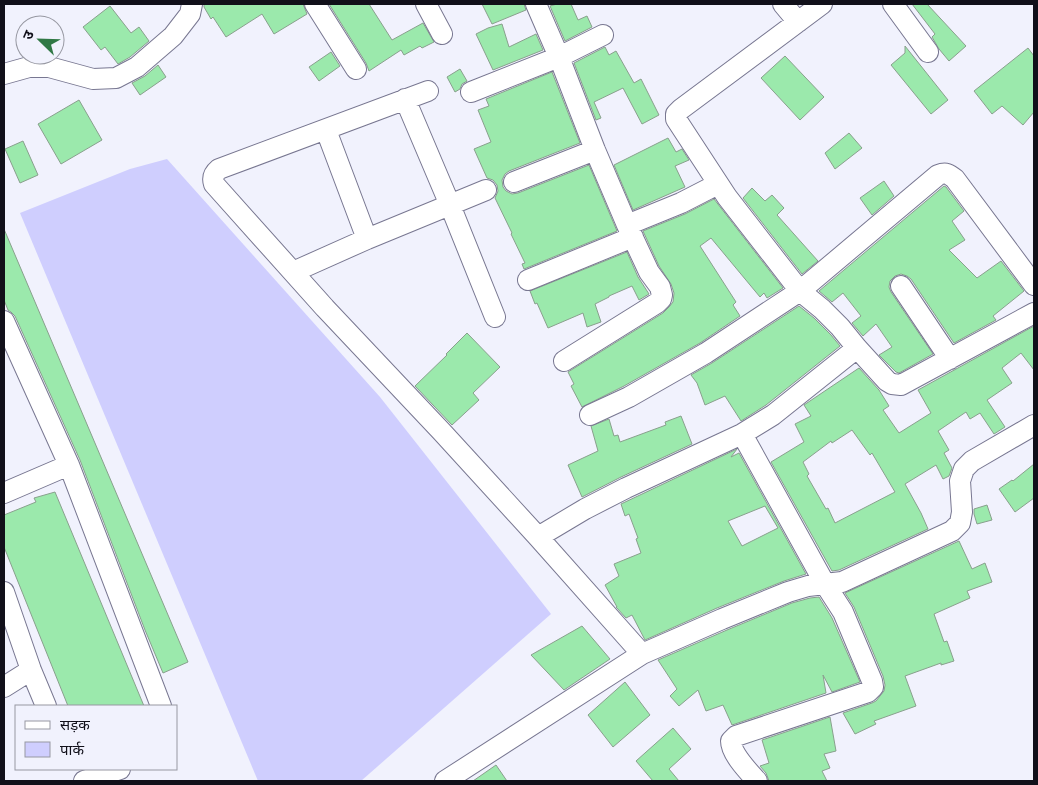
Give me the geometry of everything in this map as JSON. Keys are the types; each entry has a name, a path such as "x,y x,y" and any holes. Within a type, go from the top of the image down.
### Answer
{"street":[{"path":"4,74 29,67 48,67 93,78 116,78 137,67 173,36 190,14 192,4"},
{"path":"316,4 356,69"},
{"path":"426,4 442,34"},
{"path":"536,4 630,231 649,272 660,287 662,295 657,303 564,360"},
{"path":"783,4 798,22"},
{"path":"822,4 676,114 676,120 718,184 800,291 840,327 887,381 892,384 902,385 1034,314"},
{"path":"894,4 928,52"},
{"path":"471,92 559,56 603,35"},
{"path":"428,90 219,170 212,179 214,184 325,308 442,432 642,654"},
{"path":"405,99 495,317"},
{"path":"326,130 367,239"},
{"path":"514,182 595,150"},
{"path":"590,415 629,397 706,353 800,291 938,175 943,173 949,174 955,179 1034,285"},
{"path":"528,280 630,231 718,184"},
{"path":"293,272 486,190"},
{"path":"901,286 950,359"},
{"path":"4,321 69,466 161,705"},
{"path":"538,537 585,509 626,488 742,434 773,415 857,348"},
{"path":"445,781 642,654 788,592 808,586 842,582 952,531 960,523 962,512 960,481 964,469 972,461 1034,425"},
{"path":"742,434 825,584 843,612 873,687 868,692 736,736 731,741 731,747 757,781"},
{"path":"4,493 69,466"},
{"path":"4,592 31,670 46,705"},
{"path":"4,687 31,670"},
{"path":"84,781 117,770"}],"green space":[{"path":"167,159 380,397 551,614 361,781 258,781 20,213 130,169"}],"building":[{"path":"204,4 303,4 307,14 274,34 262,14 226,37 213,17 211,19"},
{"path":"329,4 369,4 392,40 423,23 434,42 422,48 420,46 404,55 401,50 369,71 366,63"},
{"path":"482,4 524,4 526,10 492,24"},
{"path":"571,4 578,20 587,16 592,27 565,41 550,6"},
{"path":"912,4 927,4 966,46 949,61 932,37 935,34"},
{"path":"110,6 131,33 139,27 149,41 130,57 118,64 105,47 101,50 83,27"},
{"path":"502,24 509,47 536,34 543,50 493,70 476,34"},
{"path":"905,46 948,100 931,114 891,65 905,53"},
{"path":"605,47 609,55 616,51 634,83 641,79 659,115 642,124 623,88 594,102 601,118 596,120 574,63"},
{"path":"1028,48 1034,56 1034,112 1023,125 1002,106 992,114 974,91"},
{"path":"331,52 340,66 319,81 309,67"},
{"path":"785,56 824,97 800,120 761,78"},
{"path":"158,65 166,77 140,95 132,83 145,76"},
{"path":"460,69 467,81 455,92 447,77"},
{"path":"552,72 580,143 509,171 502,180 503,187 512,194 518,193 589,165 617,231 524,269 522,264 525,263 495,198 498,191 497,185 493,180 487,178 474,149 491,142 478,110 489,106 486,99"},
{"path":"79,100 102,140 61,164 38,124"},
{"path":"849,133 862,148 835,169 825,153"},
{"path":"668,138 676,152 682,149 689,160 675,166 685,187 633,210 614,165"},
{"path":"23,141 38,175 20,183 5,149"},
{"path":"884,181 894,196 872,215 860,198"},
{"path":"944,186 964,211 952,221 965,240 949,250 977,278 1001,261 1024,291 993,316 996,320 954,343 911,279 901,274 895,276 890,281 889,287 891,292 933,354 899,373 879,355 892,347 876,324 863,336 852,323 861,316 843,293 832,302 819,291"},
{"path":"752,188 765,201 772,195 784,208 777,215 818,261 802,274 743,198"},
{"path":"714,199 783,288 767,298 764,293 760,297 711,238 700,246 736,302 733,305 740,316 700,343 624,386 582,407 571,386 574,384 568,372 663,313 673,302 674,293 671,284 659,266 643,231 685,214"},
{"path":"4,229 188,662 163,673 80,460 15,316 8,310 4,300"},
{"path":"627,252 638,277 649,294 639,300 632,286 595,304 601,322 587,327 583,313 548,328 530,291"},
{"path":"799,306 814,318 840,346 766,405 741,421 725,396 705,405 697,383 691,375"},
{"path":"1034,326 1034,370 1021,353 1002,368 1012,383 987,400 1005,427 994,434 980,413 970,419 966,412 938,431 949,450 944,453 952,468 949,476 943,479 936,465 905,484 928,529 839,570 832,571 771,462 804,442 795,424 811,416 804,405 859,368 879,390 889,406 883,410 899,433 931,413 918,390","holes":["852,430 870,455 872,453 895,492 835,523 828,508 826,509 807,476 809,474 803,462 831,441 832,443"]},
{"path":"467,333 500,367 473,393 479,400 452,425 415,386"},
{"path":"681,416 692,444 582,497 568,465 598,451 591,426 609,419 614,436 618,435 620,442 666,425 665,422"},
{"path":"737,449 731,457 739,453 806,574 717,608 645,640 632,615 626,618 616,607 605,585 619,576 614,564 641,553 636,539 638,538 629,514 625,516 621,504","holes":["765,506 778,528 742,546 728,521"]},
{"path":"1034,464 1034,498 1015,512 999,489 1013,481"},
{"path":"55,492 144,705 68,705 4,547 4,515 36,502 34,498"},
{"path":"987,505 992,520 977,524 974,509"},
{"path":"959,541 972,569 985,563 992,582 967,591 970,598 934,614 944,642 947,641 954,661 941,665 941,663 905,676 916,706 874,721 876,724 855,734 843,713 876,701 884,691 885,685 854,607 845,593"},
{"path":"819,597 832,618 860,682 832,692 823,675 826,693 732,725 723,705 706,711 698,690 679,706 670,696 677,689 658,660 792,603"},
{"path":"582,626 610,659 564,690 531,655"},
{"path":"625,682 650,715 613,747 588,715"},
{"path":"830,717 836,751 824,754 830,768 822,771 827,781 769,781 766,773 760,766 769,763 762,740"},
{"path":"673,728 691,749 669,769 679,781 653,781 636,761"},
{"path":"496,765 507,781 473,781"}]}
